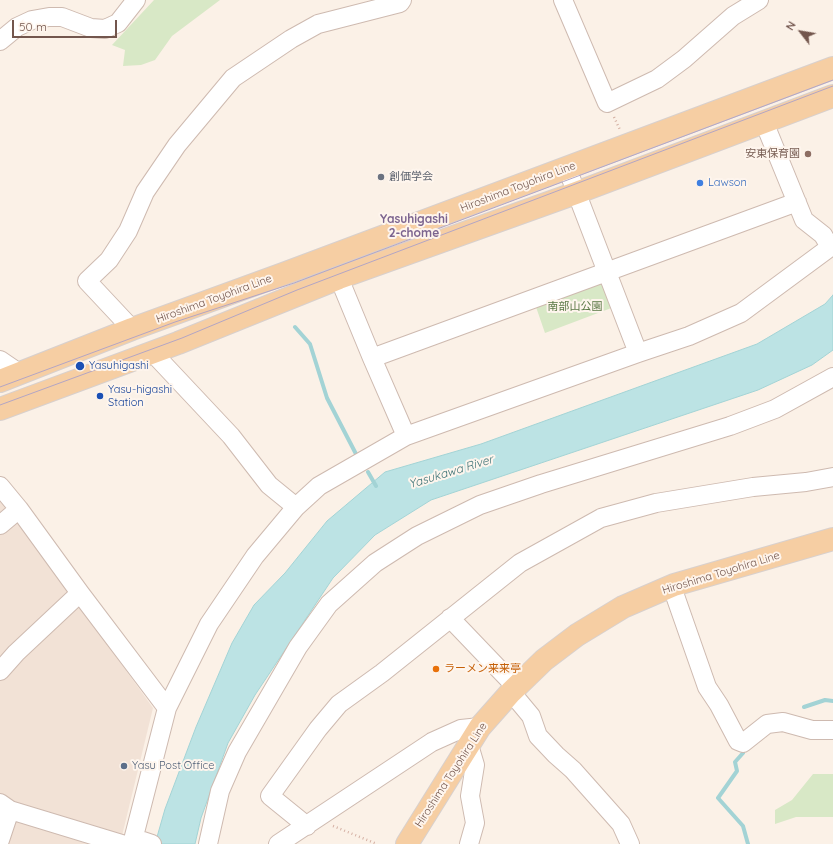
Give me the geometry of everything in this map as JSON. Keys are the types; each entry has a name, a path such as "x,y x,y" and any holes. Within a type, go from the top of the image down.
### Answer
{"main road":[{"name":"Hiroshima Toyohira Line","path":"9,377 132,329 627,146 833,68"},
{"path":"0,409 153,353 339,278 576,193 833,96"},
{"name":"Hiroshima Toyohira Line","path":"406,844 474,736 514,690 544,660 577,635 623,607 674,585 833,539"}],"street":[{"path":"0,41 17,28 32,20 49,17 62,17 91,28 105,30 118,23 136,0"},
{"path":"132,329 87,281 109,260 128,231 145,192 177,145 233,78 292,39 318,24 400,3 402,0"},
{"path":"563,0 607,103 657,79 684,59 733,16 759,0"},
{"path":"0,840 5,807 136,842 166,708 209,624 255,556 296,507 319,486 406,436 689,336 741,313 832,246 823,234 804,220 764,122"},
{"path":"567,168 638,353"},
{"path":"372,358 797,202"},
{"path":"339,278 406,436"},
{"path":"153,353 230,436 269,485 296,507"},
{"path":"0,360 9,377"},
{"path":"208,844 220,791 237,752 298,647 329,604 375,563 417,536 480,505 541,484 730,426 775,409 833,377"},
{"path":"311,823 270,796 318,729 339,704 382,673 520,563 601,518 656,503 753,487 806,482 833,477"},
{"path":"0,486 19,509 166,708"},
{"path":"0,525 19,509"},
{"path":"672,587 707,687 719,705 738,741 743,742 767,724 783,722 812,730 833,730"},
{"path":"0,671 16,653 80,593"},
{"path":"450,618 514,690 531,716 538,736 556,755 574,770 621,824 630,844"},
{"path":"278,844 432,742 461,729 474,736 474,765 470,796 475,823 469,844"}],"path":[{"path":"607,103 627,146"},
{"path":"311,823 377,844"}],"shaded area":[{"path":"0,495 153,708 120,844 0,844"}],"green space":[{"path":"154,0 220,0 172,36 155,60 141,65 123,66 125,50 112,45"},
{"name":"南部山公園","path":"604,281 614,307 545,333 536,307"},
{"path":"813,774 833,774 833,817 796,817 775,824 775,810 792,800"}],"water":[{"name":"Yasukawa River","path":"833,295 833,350 812,365 758,390 431,500 375,535 333,578 255,695 228,743 201,818 195,844 155,844 165,809 196,727 232,643 254,605 285,573 327,521 385,472 481,444 757,344 825,304"}],"waterway":[{"path":"295,327 310,344 327,398 356,454"},
{"path":"368,472 376,486"},
{"path":"804,707 825,700 833,701"},
{"path":"743,753 735,762 737,771 718,798 743,826 748,844"}],"tram line":[{"path":"0,387 175,322 294,283 833,80"},
{"path":"0,405 182,338 297,290 833,86"}],"place":[{"name":"安東保育園","path":"808,154"},
{"name":"創価学会","path":"381,177"},
{"name":"Lawson","path":"700,183"},
{"name":"Yasuhigashi","path":"80,366"},
{"name":"Yasu-higashi Station","path":"100,396"},
{"name":"ラーメン来来亭","path":"436,669"},
{"name":"Yasu Post Office","path":"124,766"}],"district":[{"name":"Yasuhigashi 2-chome","path":"414,226"}]}
